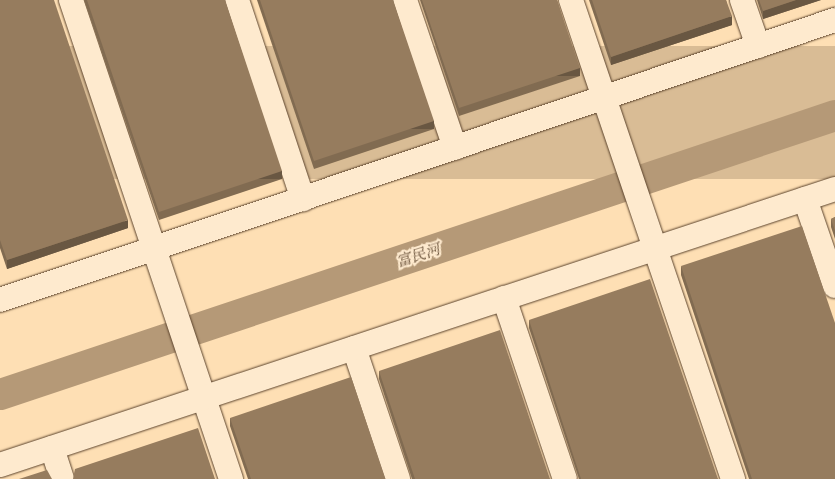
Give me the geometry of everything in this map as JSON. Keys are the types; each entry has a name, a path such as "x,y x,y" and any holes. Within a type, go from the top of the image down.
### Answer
{"lane":[{"path":"71,0 230,479"},
{"path":"237,0 303,199"},
{"path":"406,0 455,148"},
{"path":"571,0 732,479"},
{"path":"742,0 758,46"},
{"path":"1,297 303,199 835,20"},
{"path":"0,465 835,189"},
{"path":"805,199 835,286"},
{"path":"504,298 565,479"},
{"path":"354,348 398,479"},
{"path":"52,448 62,479"}],"shaded area":[{"path":"0,46 835,46 835,179 0,179"}],"building":[{"path":"0,0 54,0 128,220 7,260 0,240"},
{"path":"87,0 225,0 282,171 159,212"},
{"path":"260,0 393,0 434,121 314,161"},
{"path":"422,0 557,0 580,68 459,108"},
{"path":"592,0 726,0 732,16 611,57"},
{"path":"759,0 796,0 763,11"},
{"path":"835,217 835,231 831,219"},
{"path":"802,226 835,323 835,479 752,479 681,266"},
{"path":"650,279 718,479 581,479 529,320"},
{"path":"500,330 550,479 415,479 379,371"},
{"path":"351,377 385,479 251,479 230,418"},
{"path":"198,428 215,479 73,479 75,469"},
{"path":"47,470 52,479 19,479"}],"waterway":[{"name":"富民河","path":"0,394 835,115"}]}
